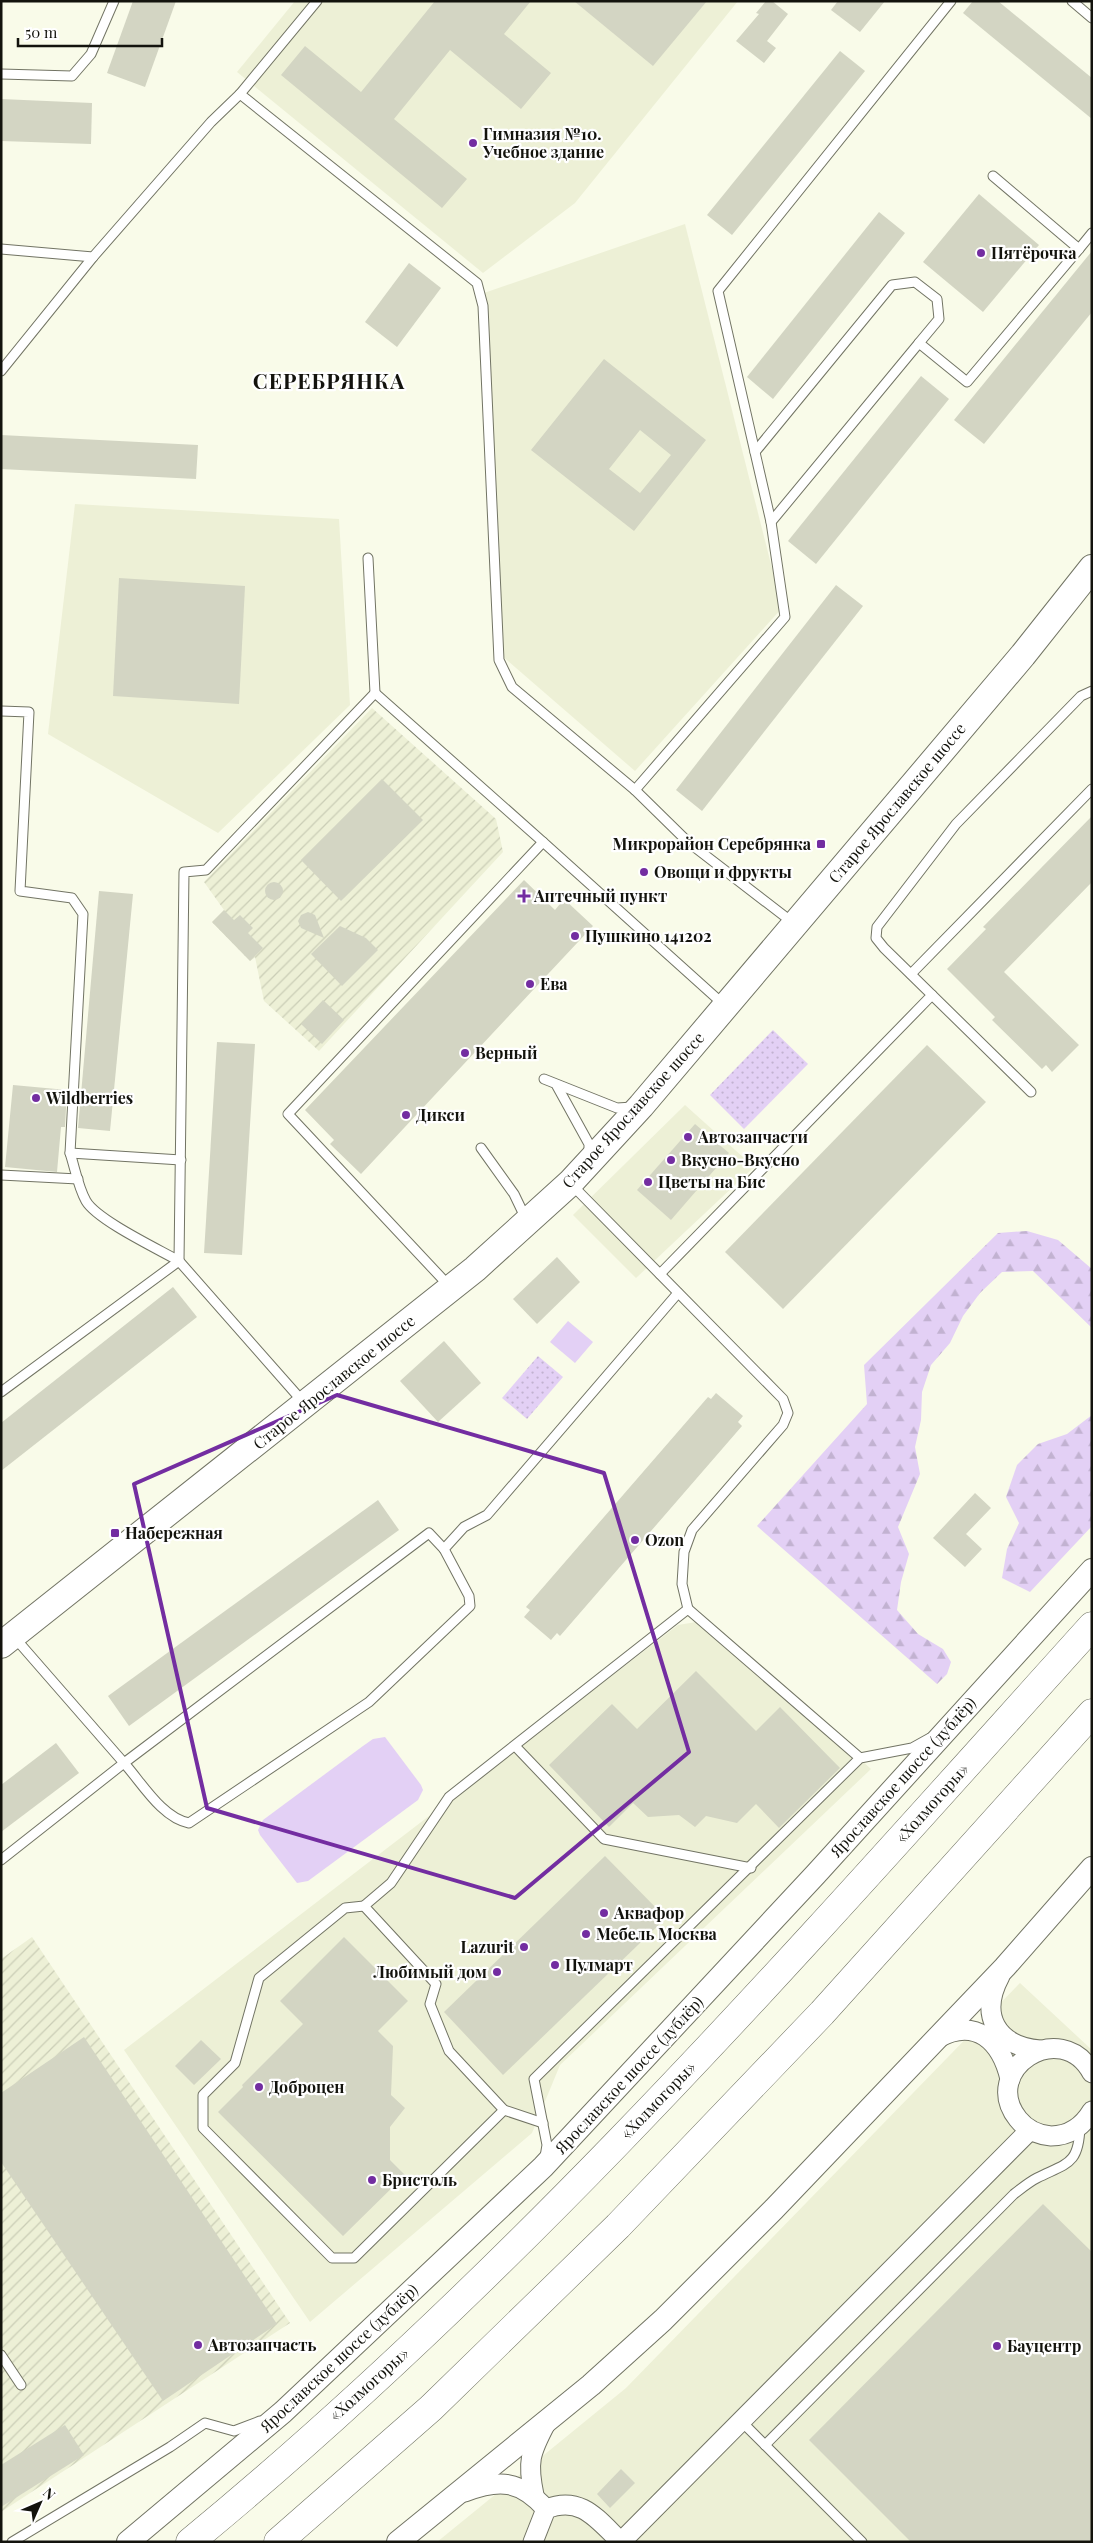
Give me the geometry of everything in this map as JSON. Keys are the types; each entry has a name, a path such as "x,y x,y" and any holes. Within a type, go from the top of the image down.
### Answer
{"highway":[{"name":"«Холмогоры»","path":"190,2542 383,2373 578,2183 772,1980 1092,1626"},
{"path":"278,2542 431,2408 618,2226 822,2013 1092,1713"}],"main road":[{"name":"Старое Ярославское шоссе","path":"7,1641 450,1288 528,1222 570,1183 641,1106 1022,655 1092,568"}],"street":[{"name":"Ярославское шоссе (дублёр)","path":"128,2542 283,2412 543,2167 816,1874 974,1697 1092,1570"},
{"path":"398,2542 547,2422 663,2320 774,2209 1005,1967 1092,1868"},
{"path":"1005,1967 990,2000 994,2026 1022,2048 1040,2050 1061,2049 1072,2052 1081,2058 1092,2073"},
{"path":"934,2040 952,2030 963,2029 976,2032 1001,2052 1010,2079 1009,2098 1012,2108 1022,2124 1030,2130 1050,2136 1061,2135 1088,2119"},
{"path":"1010,2079 1021,2062 1040,2050"},
{"path":"454,2496 488,2483 508,2484 540,2502 575,2505 588,2511 621,2542 1030,2130"},
{"path":"533,2542 540,2502 529,2471 533,2448 547,2422"}],"lane":[{"path":"1,74 72,76 91,54 114,1"},
{"path":"1,371 94,257 211,122 240,94 317,1"},
{"path":"635,790 785,617 771,522 718,291 951,1"},
{"path":"1072,1 1092,18"},
{"path":"240,94 477,283 483,306 499,660 512,687 635,790 688,842 794,924"},
{"path":"993,176 1079,249"},
{"path":"919,343 967,382 1092,233"},
{"path":"1,249 94,257"},
{"path":"755,452 892,285 915,282 937,299 939,319 771,522"},
{"path":"368,558 375,693 544,842 725,1006"},
{"path":"1031,1092 932,996 876,938 877,927 956,824 1081,696 1092,691"},
{"path":"179,1261 184,872 206,870 375,693"},
{"path":"1,711 29,712 20,891 72,898 83,914 70,1153 86,1202 111,1223 179,1261 305,1404"},
{"path":"911,974 1092,789"},
{"path":"450,1288 361,1190 288,1114 544,842"},
{"path":"660,1274 932,996"},
{"path":"544,1079 557,1086 617,1108 641,1106"},
{"path":"557,1086 589,1144 588,1164"},
{"path":"481,1148 514,1194 528,1222"},
{"path":"70,1153 181,1160"},
{"path":"1,1175 78,1179"},
{"path":"570,1183 783,1399 788,1413 783,1425 692,1530 684,1552 682,1584 688,1609 860,1758"},
{"path":"1,1392 179,1261"},
{"path":"444,1549 464,1527 487,1515 678,1293"},
{"path":"1,1860 124,1763 429,1533 444,1549 469,1596 470,1606 369,1702 189,1824 178,1821 168,1813 124,1763 7,1641"},
{"path":"504,2110 354,2258 332,2258 203,2128 203,2095 235,2063 259,1978 345,1908 364,1906 391,1883 449,1797 688,1609"},
{"path":"543,2167 547,2145 534,2080 751,1868 860,1758 912,1748 941,1732 974,1697"},
{"path":"514,1746 604,1839 751,1868"},
{"path":"364,1906 436,1984 430,2004 449,2050 504,2110 543,2123"},
{"path":"765,2445 1014,2194 1037,2178 1061,2169 1074,2156 1088,2119"},
{"path":"1,2355 21,2385"},
{"path":"12,2542 170,2447 205,2423 234,2431 283,2412"},
{"path":"741,2421 862,2542"}],"highlighted area":[{"path":"337,1395 604,1473 689,1752 515,1898 207,1808 134,1484"}],"shaded area":[{"name":"Гимназия №10. Учебное здание","path":"295,1 738,1 575,203 483,273 237,72"},
{"path":"685,224 782,608 635,771 500,654 484,293"},
{"path":"75,504 339,519 350,705 218,833 48,734"},
{"path":"372,708 496,819 503,852 319,1051 264,1001 255,957 250,961 212,922 224,910 204,882"},
{"path":"685,1105 754,1167 636,1278 573,1215"},
{"path":"708,1620 871,1769 560,2065 532,2133 310,2322 124,2050 678,1625"},
{"path":"32,1937 290,2323 1,2512 1,1959"},
{"path":"1020,1983 1092,2050 1092,2542 437,2542 626,2388"}],"green space":[{"path":"773,1030 808,1064 744,1129 710,1095"},
{"path":"1027,1231 1058,1240 1092,1269 1092,1328 1033,1271 1002,1272 980,1293 963,1316 950,1343 931,1365 922,1392 921,1420 915,1447 920,1474 898,1527 909,1554 901,1582 897,1610 918,1634 943,1649 951,1662 947,1674 937,1684 757,1526 867,1404 864,1365 998,1233"},
{"path":"568,1321 593,1342 575,1363 550,1342"},
{"path":"538,1356 563,1377 527,1419 502,1398"},
{"path":"1092,1415 1092,1526 1030,1592 1002,1578 1007,1549 1019,1523 1006,1497 1017,1465 1038,1444 1067,1434"},
{"path":"385,1737 421,1785 423,1790 418,1800 308,1881 297,1883 260,1835 258,1830 263,1820 373,1739"}],"building":[{"path":"133,1 176,1 145,87 107,73"},
{"path":"435,1 531,1 504,34 551,73 521,109 450,50 394,119 467,179 442,208 281,75 305,46 361,92"},
{"path":"574,1 707,1 653,66"},
{"path":"766,1 772,1 788,14 767,41 776,48 764,63 736,41 759,14 756,13"},
{"path":"838,1 885,1 860,32 831,10"},
{"path":"973,1 998,1 1092,78 1092,119 963,13"},
{"path":"840,51 865,71 732,235 707,215"},
{"path":"1,99 92,103 91,144 1,141"},
{"name":"Пятёрочка","path":"979,194 1039,245 983,312 923,262"},
{"path":"879,212 905,233 773,399 747,377"},
{"path":"1092,251 1092,312 984,444 954,420"},
{"path":"409,263 441,288 397,347 365,322"},
{"path":"604,359 706,440 634,531 531,450","holes":["640,430 671,455 640,493 609,469"]},
{"path":"921,376 949,399 816,564 788,541"},
{"path":"1,435 198,445 196,479 1,469"},
{"path":"119,578 245,586 239,704 113,696"},
{"path":"836,585 863,606 702,811 676,790"},
{"path":"382,779 423,820 341,901 301,860"},
{"path":"1092,816 1092,882 1004,972 1079,1045 1052,1072 1046,1065 1042,1069 992,1020 995,1017 947,969 986,929 983,927"},
{"path":"524,880 555,910 564,899 593,926 361,1174 330,1144 334,1140 305,1110"},
{"path":"274,882 280,885 283,891 280,897 274,900 268,897 265,891 268,885"},
{"path":"99,891 133,894 110,1131 78,1128"},
{"path":"224,910 234,920 240,915 253,928 248,933 263,948 250,961 212,922"},
{"path":"308,912 315,915 324,938 301,928 298,921 301,915"},
{"path":"340,926 366,938 378,950 342,986 311,954"},
{"path":"323,1000 344,1020 322,1044 301,1024"},
{"path":"217,1042 255,1044 242,1255 204,1253"},
{"path":"927,1045 986,1102 783,1309 725,1252"},
{"path":"13,1085 67,1090 65,1127 61,1127 57,1172 5,1167"},
{"path":"695,1124 729,1153 671,1220 637,1190"},
{"path":"557,1257 580,1282 537,1324 513,1299"},
{"path":"173,1287 197,1317 1,1471 1,1423"},
{"path":"444,1341 481,1383 438,1422 400,1381"},
{"path":"716,1393 743,1416 738,1422 742,1426 560,1636 557,1633 551,1640 524,1617 530,1610 526,1607 708,1397 711,1399"},
{"path":"975,1493 991,1508 966,1534 982,1549 965,1567 933,1538"},
{"path":"378,1500 399,1530 129,1726 108,1696"},
{"path":"696,1671 756,1731 780,1707 840,1768 779,1828 756,1804 737,1823 706,1816 695,1827 679,1815 648,1817 633,1803 609,1827 549,1765 612,1704 637,1729"},
{"path":"56,1743 79,1773 1,1832 1,1785"},
{"name":"Пулмарт","path":"605,1856 666,1918 503,2075 444,2012"},
{"path":"344,1937 408,2001 378,2031 393,2046 391,2095 405,2108 390,2127 390,2160 405,2175 343,2236 218,2112 303,2024 280,2001"},
{"path":"84,2037 277,2324 163,2401 1,2162 1,2093"},
{"path":"201,2040 221,2059 194,2085 175,2066"},
{"name":"Бауцентр","path":"1043,2204 1092,2252 1092,2542 911,2542 809,2440"},
{"path":"65,2425 84,2455 1,2507 1,2465"},
{"path":"621,2469 635,2483 610,2508 597,2494"}],"place":[{"name":"Гимназия №10. Учебное здание","path":"473,143"},
{"name":"Пятёрочка","path":"981,253"},
{"name":"Микрорайон Серебрянка","path":"821,844"},
{"name":"Овощи и фрукты","path":"644,872"},
{"name":"Аптечный пункт","path":"524,896"},
{"name":"Пушкино 141202","path":"575,936"},
{"name":"Ева","path":"530,984"},
{"name":"Верный","path":"465,1053"},
{"name":"Wildberries","path":"36,1098"},
{"name":"Дикси","path":"406,1115"},
{"name":"Автозапчасти","path":"688,1137"},
{"name":"Вкусно-Вкусно","path":"671,1160"},
{"name":"Цветы на Бис","path":"648,1182"},
{"name":"Набережная","path":"115,1533"},
{"name":"Ozon","path":"635,1540"},
{"name":"Аквафор","path":"604,1913"},
{"name":"Мебель Москва","path":"586,1934"},
{"name":"Lazurit","path":"524,1947"},
{"name":"Пулмарт","path":"555,1965"},
{"name":"Любимый дом","path":"497,1972"},
{"name":"Доброцен","path":"259,2087"},
{"name":"Бристоль","path":"372,2180"},
{"name":"Автозапчасть","path":"198,2345"},
{"name":"Бауцентр","path":"997,2346"}],"district":[{"name":"СЕРЕБРЯНКА","path":"329,382"}]}
